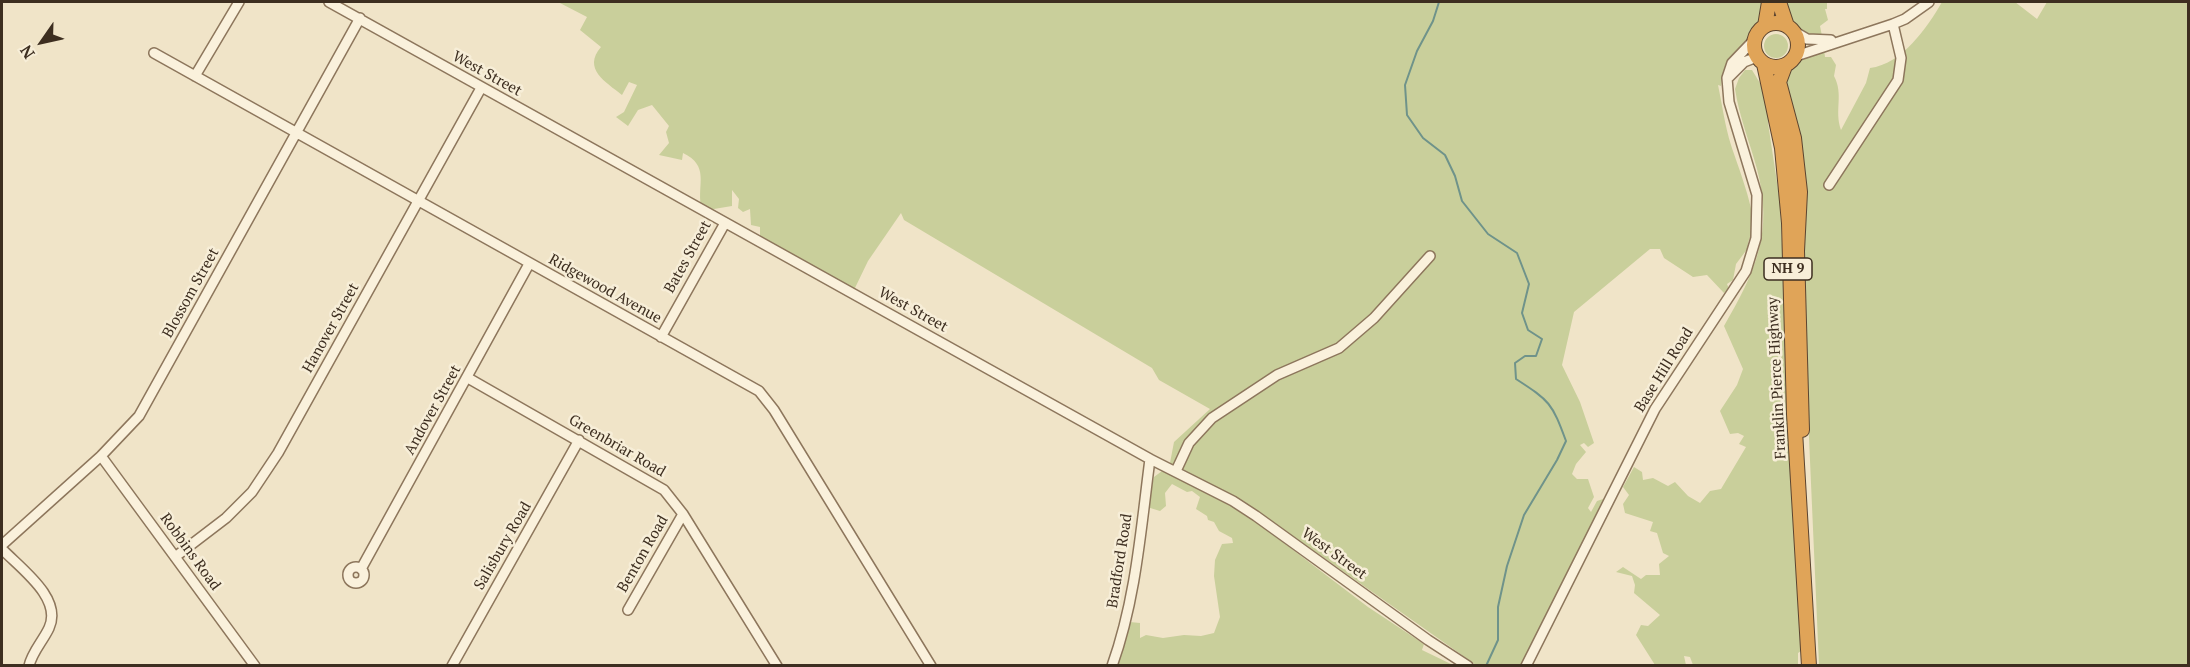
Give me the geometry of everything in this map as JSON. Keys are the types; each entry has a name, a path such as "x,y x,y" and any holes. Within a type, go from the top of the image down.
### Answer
{"highway":[{"path":"1755,39 1765,26 1769,2"},
{"path":"1761,61 1773,68 1785,66 1796,56 1799,47 1779,2"},
{"path":"1765,26 1774,23 1791,29"},
{"name":"NH 9","path":"1755,39 1761,61"},
{"name":"Franklin Pierce Highway","path":"1761,61 1782,148 1789,223 1788,274 1809,666"},
{"name":"Franklin Pierce Highway","path":"1785,66 1779,82 1794,138 1800,192 1797,251 1803,412 1799,477"}],"street":[{"path":"195,76 239,2"},
{"name":"West Street","path":"329,2 1256,516 1399,620 1468,666"},
{"path":"1796,56 1893,24 1905,19 1929,2"},
{"name":"Blossom Street","path":"2,547 100,456 139,416 360,18"},
{"path":"1829,185 1898,80 1901,58 1893,24"},
{"path":"1791,29 1814,40 1842,39"},
{"path":"1727,78 1732,63 1755,39"},
{"name":"Ridgewood Avenue","path":"154,53 752,387 766,398 931,666"},
{"path":"1727,78 1744,62 1761,61"},
{"name":"Base Hill Road","path":"1526,666 1655,409 1746,271 1756,238 1756,195 1729,102 1727,78"},
{"name":"Hanover Street","path":"175,557 226,518 252,492 278,453 481,88"},
{"name":"Bates Street","path":"661,337 725,223"},
{"path":"1176,471 1189,443 1212,418 1277,375 1339,348 1374,318 1430,256"},
{"name":"Andover Street","path":"360,568 468,378 529,264"},
{"name":"Greenbriar Road","path":"468,378 654,483 674,500 777,666"},
{"name":"Salisbury Road","path":"452,666 579,440"},
{"name":"Robbins Road","path":"100,456 255,666"},
{"name":"Bradford Road","path":"1112,666 1124,632 1133,589 1150,459"},
{"name":"Benton Road","path":"628,610 683,513"},
{"path":"2,547 44,594 52,611 50,627 32,656 30,666"}],"green space":[{"path":"558,2 1764,2 1760,26 1726,68 1721,86 1718,85 1729,138 1752,212 1753,231 1748,248 1736,264 1733,280 1727,284 1729,289 1724,293 1707,275 1693,277 1664,258 1660,249 1650,249 1574,312 1562,365 1580,402 1594,443 1588,447 1584,443 1580,445 1586,452 1576,464 1572,474 1577,479 1588,479 1594,497 1588,508 1591,512 1597,501 1606,498 1522,665 1476,665 1290,534 1170,463 1174,442 1210,409 1159,380 1152,368 904,220 901,213 868,261 854,290 760,238 760,227 751,225 750,209 743,212 738,208 739,199 732,190 732,206 708,210 701,206 701,176 697,164 683,153 682,160 659,155 669,143 666,132 669,126 652,105 638,110 628,126 616,117 624,112 637,85 629,82 622,95 603,80 594,62 601,47 580,30 587,17"},
{"path":"1782,2 1827,2 1827,9 1825,9 1828,20 1820,26 1822,36 1807,34 1796,27 1791,22"},
{"path":"1942,2 2015,2 2037,19 2047,2 2188,2 2188,665 1819,665 1801,256 1786,85 1792,70 1801,60 1824,49 1825,57 1831,57 1836,65 1834,76 1838,90 1838,116 1841,130 1866,83 1870,68 1893,60 1903,52 1929,23"},
{"path":"1776,34 1784,38 1788,46 1784,54 1776,58 1768,54 1764,46 1768,38"},
{"path":"1745,70 1752,70 1766,93 1770,109 1768,123 1780,202 1801,651 1798,653 1798,665 1693,665 1690,657 1684,656 1686,665 1655,665 1636,635 1641,625 1648,626 1660,615 1634,593 1635,585 1632,576 1616,572 1623,567 1641,579 1646,575 1660,575 1659,564 1669,556 1663,553 1657,533 1650,531 1653,522 1625,513 1623,504 1629,495 1623,487 1634,467 1642,472 1643,480 1653,478 1668,486 1675,482 1688,496 1700,503 1710,491 1721,489 1746,447 1739,444 1744,436 1738,433 1730,434 1720,411 1737,385 1743,369 1724,326 1753,269 1762,233 1762,192 1735,89"},
{"path":"1162,471 1234,505 1368,607 1424,644 1422,650 1453,665 1115,666 1130,622 1140,623 1140,638 1146,635 1163,638 1184,635 1201,636 1214,633 1220,617 1214,576 1215,560 1222,544 1233,543 1232,538 1219,531 1214,522 1208,520 1207,516 1196,509 1200,497 1192,491 1187,492 1172,484 1165,493 1166,506 1160,511 1147,507 1154,477"}],"waterway":[{"path":"1439,2 1405,85 1407,115 1423,138 1445,155 1455,176 1462,201 1488,234 1517,253 1529,284 1522,313 1528,330 1542,339 1536,356 1525,356 1515,363 1516,379 1549,404 1566,441 1524,515 1507,566 1498,607 1498,640 1486,666"}]}
